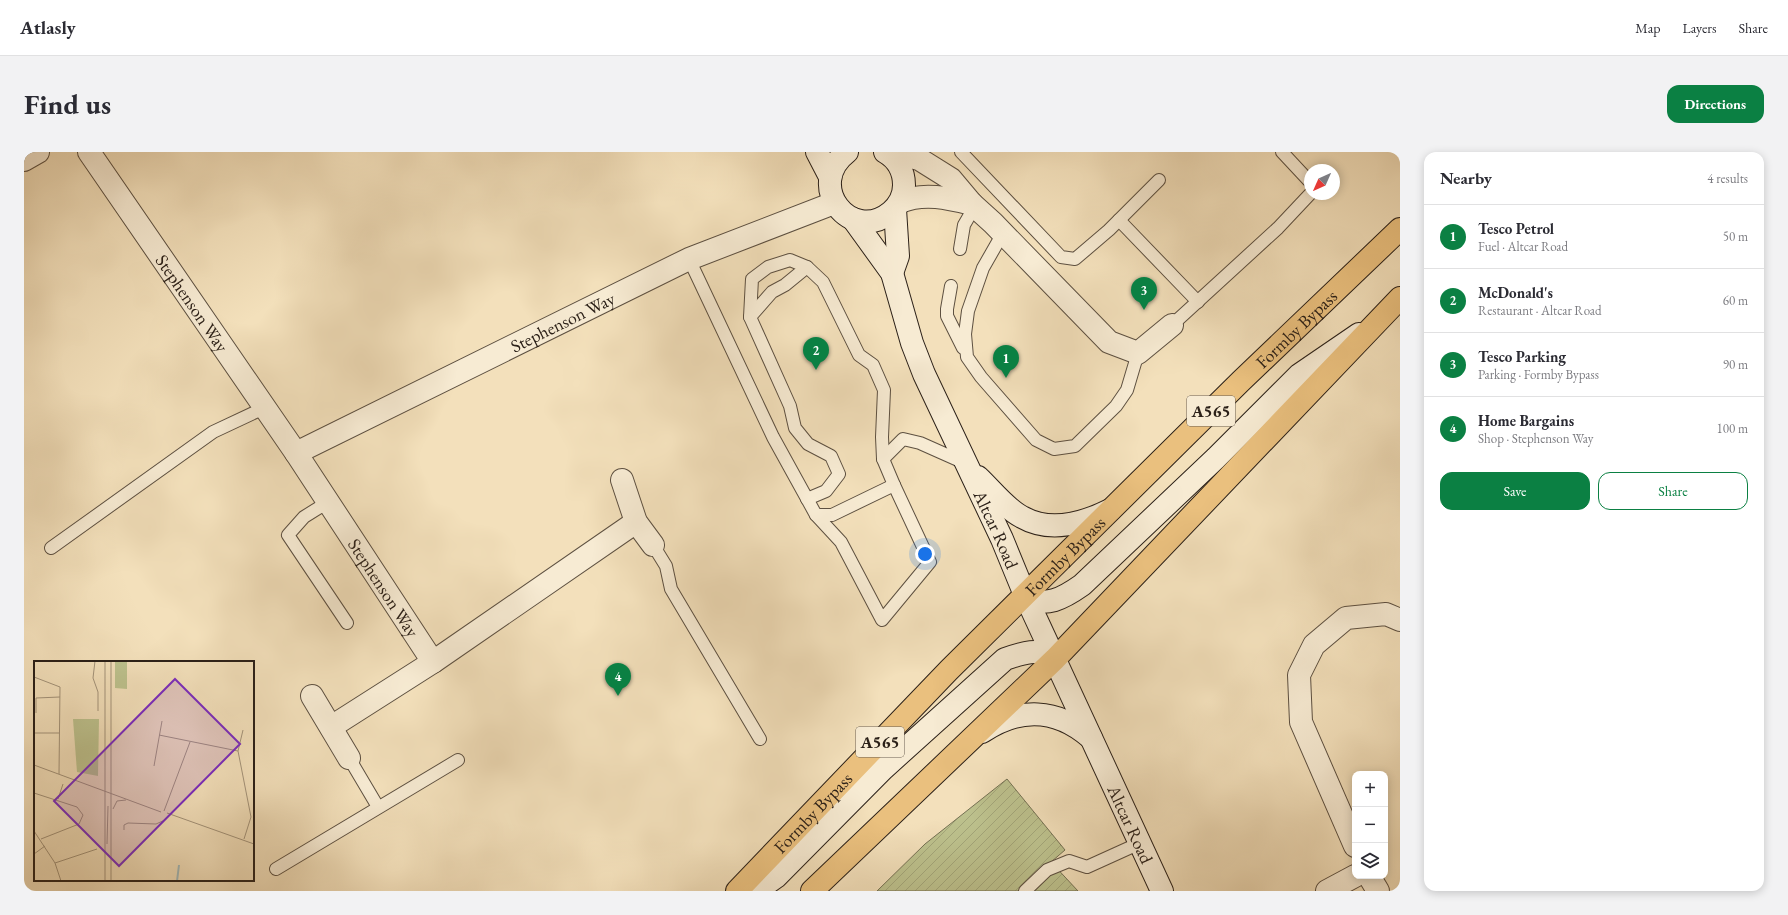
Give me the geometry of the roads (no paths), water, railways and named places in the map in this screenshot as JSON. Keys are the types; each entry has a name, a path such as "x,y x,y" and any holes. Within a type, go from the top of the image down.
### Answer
{"highway":[{"name":"Formby Bypass","path":"737,891 949,670 1241,381 1400,229"},
{"path":"812,891 1055,659 1400,298"}],"street":[{"path":"24,160 38,152"},
{"name":"Stephenson Way","path":"89,152 296,453 432,662"},
{"path":"817,152 830,177"},
{"path":"834,202 830,190 830,177 840,158 848,152"},
{"path":"885,152 892,156 900,166 904,178 904,190 897,205 898,256 892,273"},
{"path":"891,152 919,159 951,179 974,205 1109,342 1138,353 1172,325"},
{"path":"853,219 864,221 876,220 886,216 897,205 909,198 932,196 974,205"},
{"name":"Stephenson Way","path":"296,453 689,259 834,202"},
{"name":"Altcar Road","path":"834,202 842,212 853,219 892,273 912,342 922,368 1002,539 1025,595 1162,891"},
{"path":"1025,595 1036,602 1043,602 1063,596 1082,585 1216,458 1299,375 1378,320"},
{"path":"967,465 1014,512 1035,523 1052,525 1070,524 1091,519 1110,510"},
{"path":"622,480 636,522 653,545"},
{"path":"331,727 432,662 636,522"},
{"path":"1354,843 1301,722 1299,675 1314,645 1346,618 1386,614 1400,620"},
{"path":"756,891 776,877 883,770 1005,659 1020,653 1032,652 1049,655 1055,659"},
{"path":"312,696 349,758"},
{"path":"973,738 995,724 1008,719 1040,714 1066,720 1092,738"},
{"path":"1328,891 1352,878"},
{"path":"1371,879 1378,891"}],"lane":[{"path":"961,152 1061,257 1075,259 1119,220 1159,180"},
{"path":"1282,152 1304,176"},
{"path":"1172,325 1278,228 1304,200"},
{"path":"960,249 964,225 974,205"},
{"path":"1119,220 1198,302"},
{"path":"967,357 964,334 968,311 983,268 1003,233"},
{"path":"689,259 773,437 816,515 841,542"},
{"path":"807,499 826,491 839,474 831,456 808,444 795,428 790,406 750,317 752,279 768,267 790,260 807,267 823,282 860,355 874,365 884,390 882,437 883,459 930,562 882,620 841,542 832,515"},
{"path":"750,317 772,292 785,286 807,267"},
{"path":"951,286 947,309 948,316 967,357 981,377 1036,440 1054,449 1075,446 1116,406 1127,390 1138,353"},
{"path":"52,548 213,432 264,408"},
{"path":"883,459 903,439 920,443 967,465"},
{"path":"816,515 832,515 894,485"},
{"path":"328,502 304,517 288,535 347,623"},
{"path":"653,545 666,566 671,589 760,739"},
{"path":"349,758 378,808"},
{"path":"276,869 458,760"},
{"path":"1025,891 1047,870 1069,861 1086,867 1140,843"}],"place":[{"name":"Tesco Parking","path":"1144,310"},
{"name":"McDonald's","path":"816,370"},
{"name":"Tesco Petrol","path":"1006,378"},
{"name":"Home Bargains","path":"618,696"}]}
